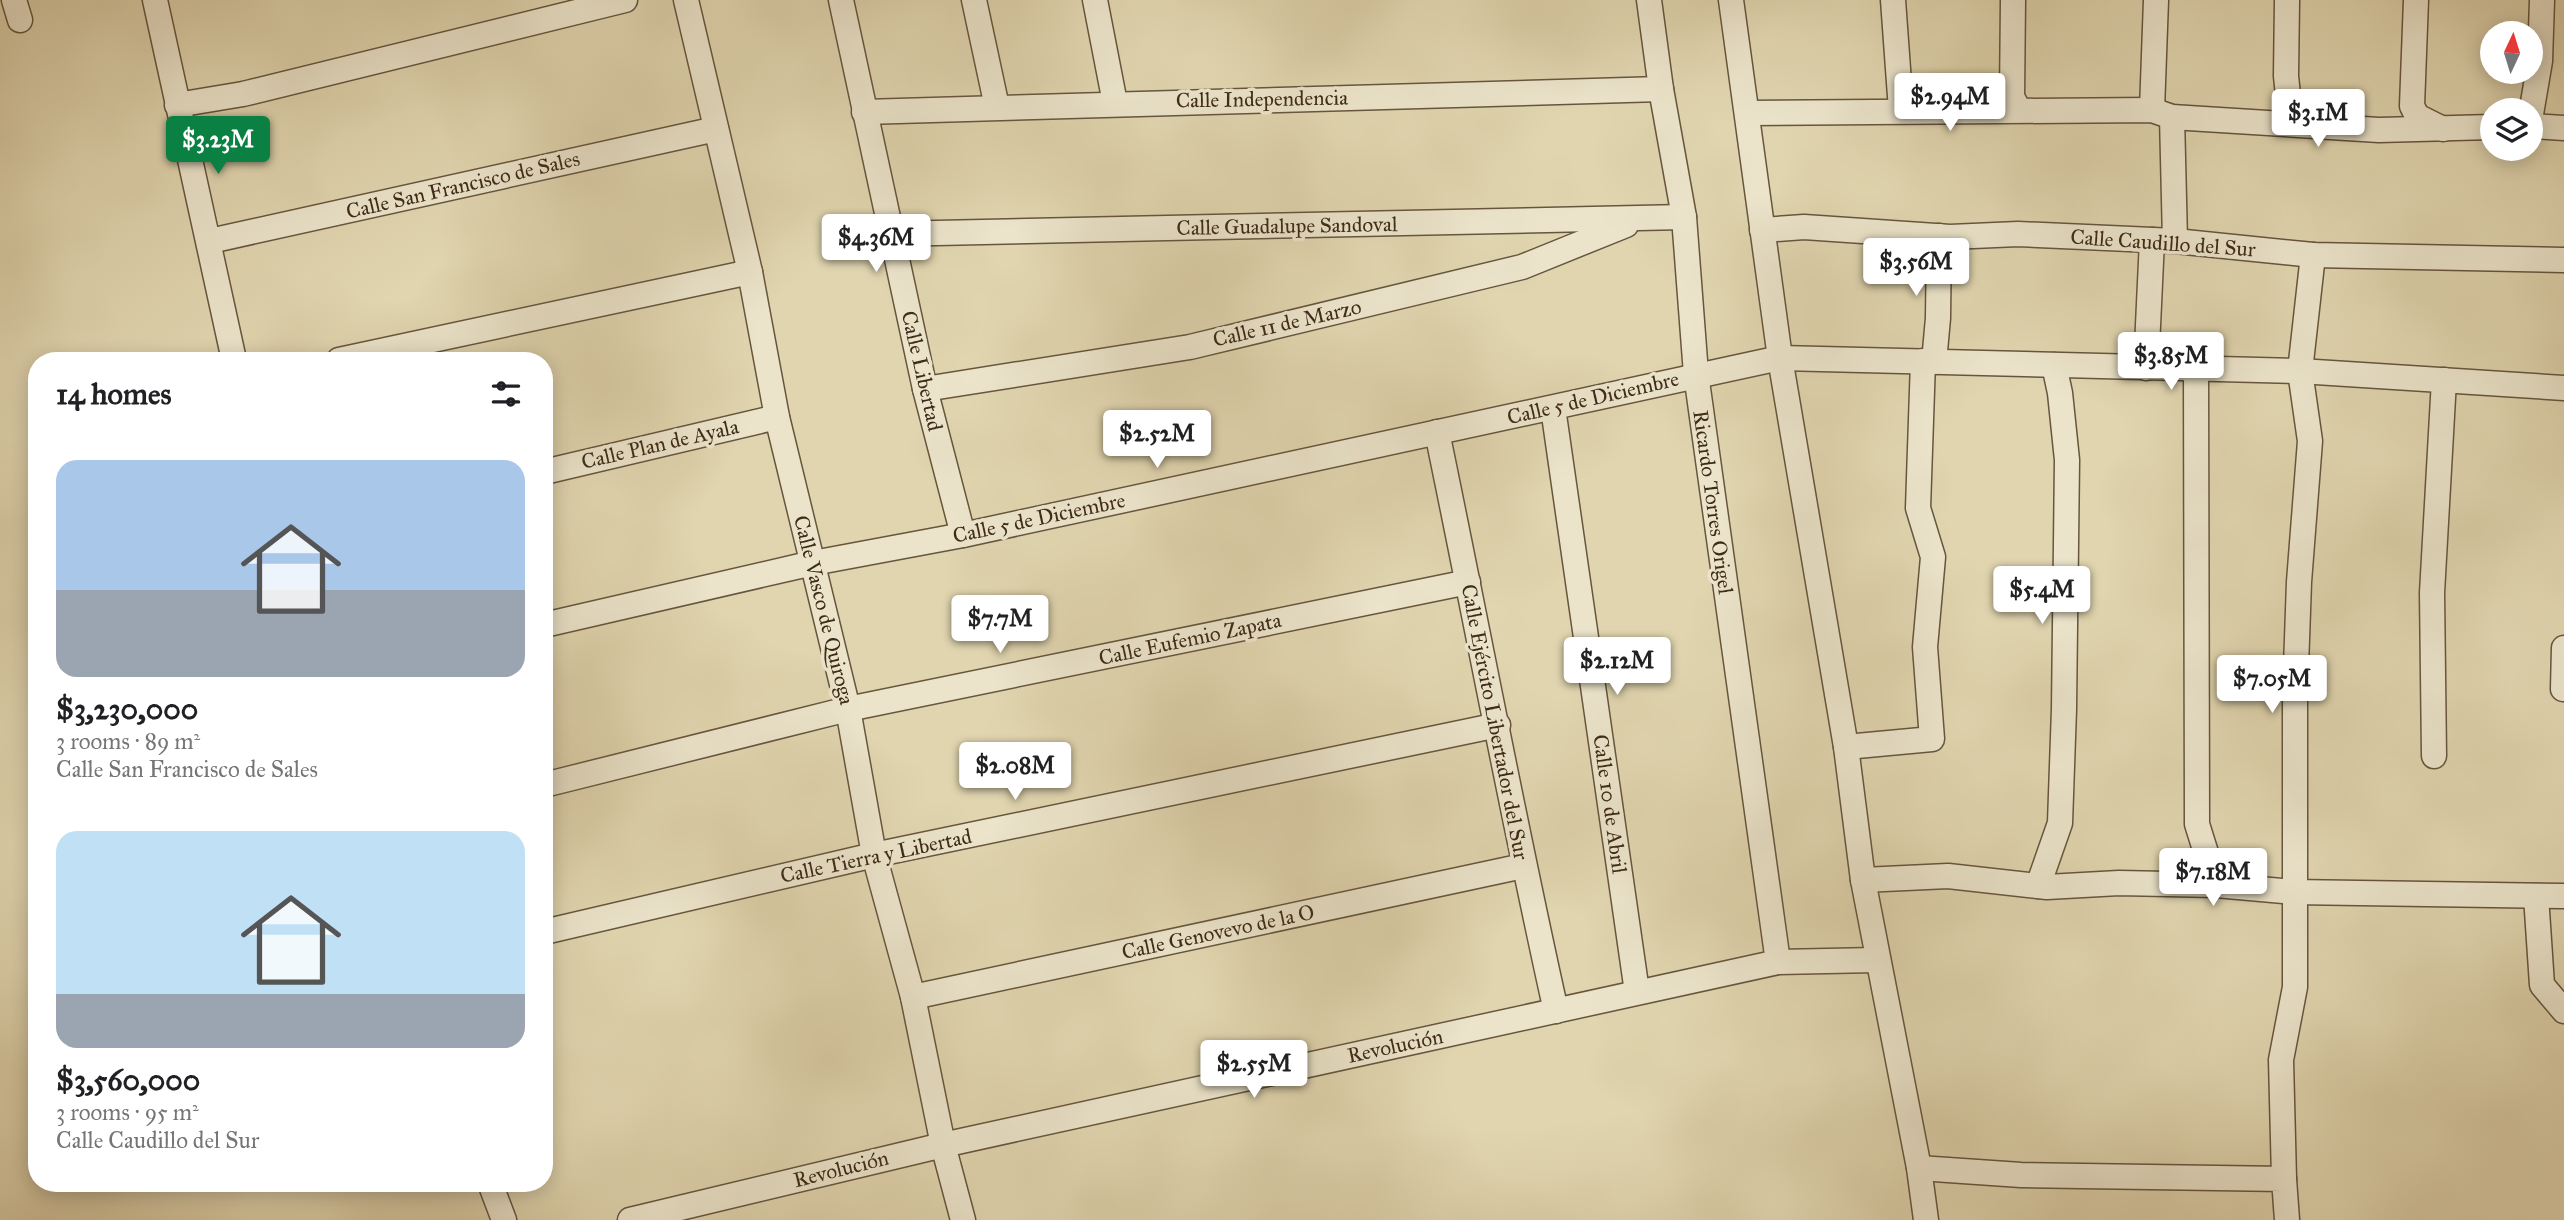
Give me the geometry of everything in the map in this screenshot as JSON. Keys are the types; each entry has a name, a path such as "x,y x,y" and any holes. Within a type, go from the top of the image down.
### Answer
{"street":[{"path":"155,0 232,352"},
{"path":"177,105 243,94 625,0"},
{"name":"Calle Vasco de Quiroga","path":"686,0 750,272 777,417 848,709 874,855 913,998 943,1144 963,1220"},
{"name":"Calle Libertad","path":"841,0 925,389 963,535"},
{"path":"974,0 997,107"},
{"path":"1095,0 1115,103"},
{"name":"Ricardo Torres Origel","path":"1649,0 1661,89 1684,217 1696,374 1778,962"},
{"path":"1731,0 1780,358 1846,747 1863,880 1919,1168 1926,1220"},
{"path":"1893,0 1901,110"},
{"path":"2013,0 2012,97 2019,110"},
{"path":"2146,368 2164,240 2157,0"},
{"path":"2287,0 2286,76 2291,124"},
{"path":"2416,0 2412,106 2417,116 2443,129"},
{"path":"2534,98 2540,61 2542,0"},
{"path":"0,3 15,7"},
{"name":"Calle Independencia","path":"864,112 1661,89"},
{"path":"1746,113 2019,110 2162,114 2379,130 2480,127"},
{"path":"2543,127 2564,128"},
{"name":"Calle San Francisco de Sales","path":"210,241 716,129"},
{"name":"Calle Guadalupe Sandoval","path":"890,233 1640,220 1684,217"},
{"name":"Calle 11 de Marzo","path":"925,389 1190,347 1522,267 1640,220"},
{"name":"Calle Caudillo del Sur","path":"1762,230 1804,227 1939,236 2018,234 2164,240 2313,255 2564,260"},
{"path":"1846,747 1932,740 1925,648 1933,557 1918,508 1928,362 1938,318 1939,236"},
{"path":"2287,1220 2281,1060 2295,987 2293,892 2299,582 2310,441 2300,372 2313,255"},
{"path":"376,352 750,272"},
{"name":"Calle 5 de Diciembre","path":"553,623 813,563 963,535 1553,408 1696,374 1780,358 2300,372 2564,388"},
{"path":"2038,886 2060,822 2063,747 2067,460 2060,393 2054,365"},
{"path":"2196,370 2197,824 2216,885"},
{"path":"2434,757 2432,593 2444,380"},
{"name":"Calle 10 de Abril","path":"1553,408 1637,992"},
{"name":"Calle Plan de Ayala","path":"553,470 777,417"},
{"name":"Calle Ejército Libertador del Sur","path":"1437,432 1498,725 1523,866 1556,1011"},
{"name":"Calle Eufemio Zapata","path":"553,783 848,709 1468,582"},
{"path":"2563,689 2564,648"},
{"name":"Calle Tierra y Libertad","path":"553,930 874,855 1498,725"},
{"name":"Calle Genovevo de la O","path":"913,998 1523,866"},
{"path":"1863,880 1948,876 2038,886 2119,883 2216,885 2293,892 2564,896"},
{"path":"2536,896 2542,985 2564,1011"},
{"name":"Revolución","path":"629,1220 943,1144 1778,962 1877,960"},
{"path":"1919,1168 2021,1175 2284,1179"},
{"path":"493,1192 504,1220"}]}
